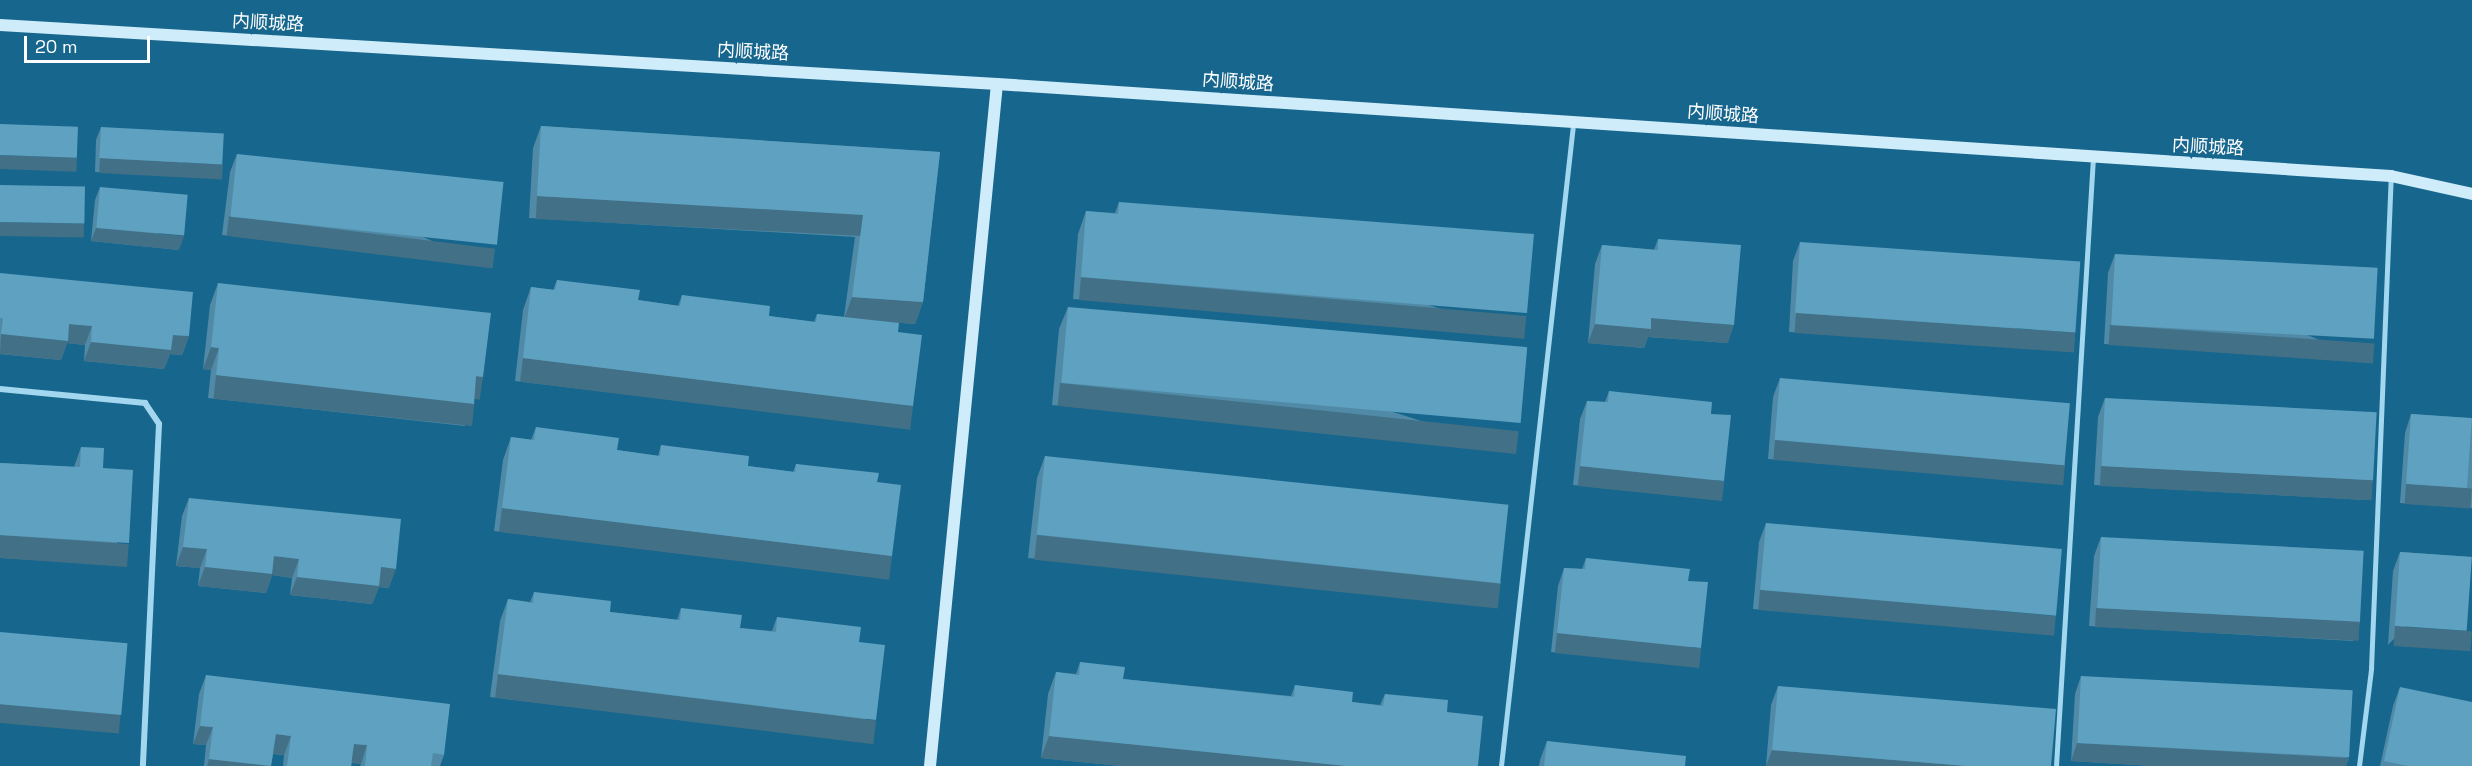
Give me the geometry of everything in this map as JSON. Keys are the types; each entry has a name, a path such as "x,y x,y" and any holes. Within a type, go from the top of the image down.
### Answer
{"street":[{"name":"内顺城路","path":"0,25 997,84 2391,176 2472,195"},
{"path":"930,766 997,84"},
{"path":"0,388 145,403 159,424 143,766"}],"lane":[{"path":"1501,766 1573,121"},
{"path":"2056,766 2093,158"},
{"path":"2359,766 2371,669 2391,176"}],"building":[{"path":"0,124 78,127 77,158 0,155"},
{"path":"541,126 940,152 923,302 852,297 863,215 537,196"},
{"path":"101,127 224,133 222,164 99,158"},
{"path":"237,154 504,182 497,245 230,217"},
{"path":"0,185 85,186 84,223 0,222"},
{"path":"100,187 188,195 184,236 96,228"},
{"path":"1119,202 1534,234 1527,313 1081,277 1086,211 1118,214"},
{"path":"1658,239 1741,245 1734,325 1651,318 1651,329 1595,324 1602,245 1658,250"},
{"path":"1800,242 2080,262 2075,332 1795,313"},
{"path":"2115,254 2378,268 2374,339 2111,325"},
{"path":"0,273 193,292 189,336 173,335 171,350 91,342 92,326 69,324 68,341 1,334 3,318 0,318"},
{"path":"557,280 640,290 638,300 680,306 682,295 770,306 769,316 816,322 817,314 899,323 898,332 922,335 913,406 523,358 531,287 555,290"},
{"path":"218,283 491,313 483,377 476,376 474,404 216,375 219,348 211,347"},
{"path":"1068,307 1527,347 1521,423 1061,383"},
{"path":"1780,378 2070,403 2064,465 1775,440"},
{"path":"1609,391 1712,402 1711,414 1731,415 1724,481 1580,466 1587,401 1608,402"},
{"path":"2105,398 2377,412 2373,480 2101,466"},
{"path":"2411,414 2472,418 2467,488 2406,484"},
{"path":"536,427 619,438 617,450 660,456 661,445 749,456 748,466 795,472 796,464 879,473 877,482 901,485 892,556 502,508 511,437 534,440"},
{"path":"81,447 104,448 103,468 133,470 129,543 0,535 0,463 80,467"},
{"path":"1045,456 1508,505 1500,583 1037,535"},
{"path":"189,498 401,519 396,569 381,567 379,586 297,577 299,559 274,556 272,574 205,567 207,549 183,547"},
{"path":"1766,523 2062,549 2056,616 1760,590"},
{"path":"2101,537 2364,551 2360,622 2097,608"},
{"path":"2400,552 2472,557 2467,631 2395,626"},
{"path":"1586,558 1690,569 1688,581 1708,582 1701,648 1557,633 1564,568 1585,569"},
{"path":"534,592 611,601 610,612 680,620 681,608 742,615 740,628 776,632 777,617 861,627 859,642 885,645 876,720 498,674 508,599 533,603"},
{"path":"0,632 128,643 121,715 0,704"},
{"path":"1080,662 1125,667 1123,679 1294,697 1295,685 1353,692 1352,702 1383,706 1385,694 1448,700 1447,712 1483,716 1478,766 1347,766 1049,736 1056,672 1079,675"},
{"path":"206,675 450,704 444,755 433,753 431,766 365,766 367,745 354,744 351,766 287,766 291,736 276,734 271,766 209,759 213,727 200,726"},
{"path":"2081,676 2353,690 2349,757 2077,743"},
{"path":"1778,686 2056,709 2051,766 1967,766 1772,750"},
{"path":"2400,687 2472,702 2472,766 2408,766 2384,761"},
{"path":"1547,741 1686,756 1685,766 1544,766"}]}
